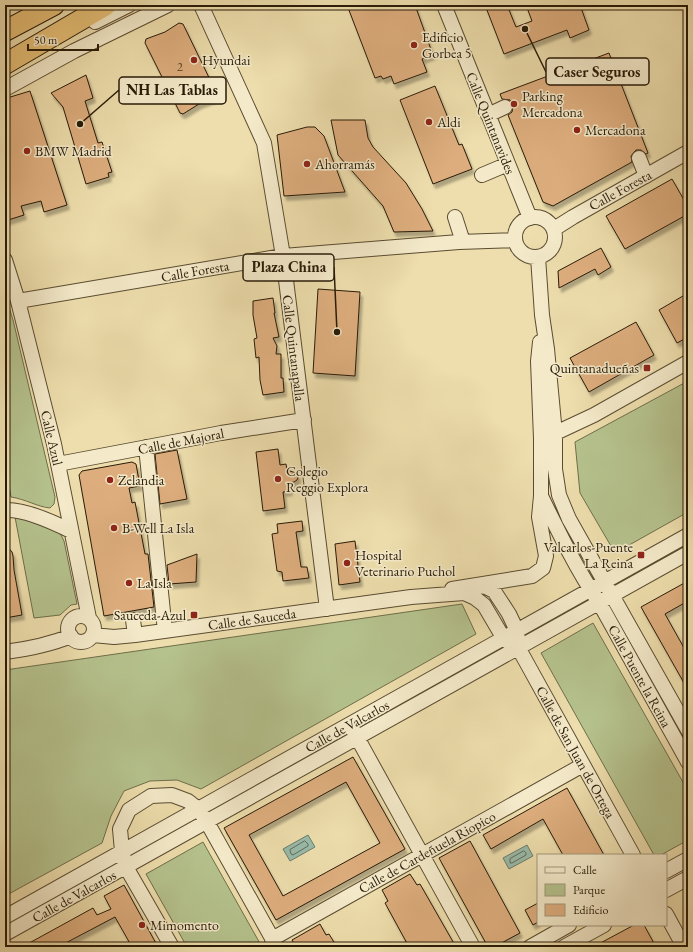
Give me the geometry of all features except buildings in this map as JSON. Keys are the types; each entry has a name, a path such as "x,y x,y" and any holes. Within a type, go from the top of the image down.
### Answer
{"highway":[{"path":"5,31 54,5"},
{"path":"5,66 106,5"}],"street":[{"path":"5,66 129,5"},
{"path":"5,89 74,51 168,5"},
{"name":"Calle Quintanapalla","path":"201,5 264,143 283,256 327,609"},
{"name":"Calle Quintanavides","path":"444,5 530,218"},
{"path":"488,115 505,107"},
{"name":"Calle Foresta","path":"554,229 688,152"},
{"path":"639,158 646,176"},
{"path":"482,174 508,164"},
{"path":"455,217 463,242"},
{"path":"537,217 544,219 550,223 554,229 555,241 553,247 544,255 538,257 528,256 523,253 516,240 516,233 519,226 530,218 537,217"},
{"name":"Calle Foresta","path":"18,301 283,256 463,242 516,240"},
{"path":"538,257 542,315 547,349 555,434 555,469 559,495 568,519 604,582"},
{"name":"Calle Azul","path":"5,260 18,301 58,464 89,618"},
{"path":"542,315 538,361 541,439 541,496 559,534 590,590"},
{"path":"541,439 555,434 594,415 688,362"},
{"name":"Calle de Majoral","path":"58,464 221,433 304,420"},
{"path":"146,447 165,631"},
{"name":"Calle de Sauceda","path":"93,634 114,637 135,635 411,597 532,576 542,568 546,556 539,517 541,496"},
{"path":"5,505 17,505 42,514 50,514 59,510 66,503"},
{"path":"5,510 18,510 71,531"},
{"name":"Calle de Valcarlos","path":"5,917 688,535"},
{"name":"Calle de Valcarlos","path":"5,934 600,604 688,553"},
{"name":"Calle Puente la Reina","path":"604,582 683,710 688,730"},
{"name":"Calle de Sauceda","path":"474,585 486,587 494,591 509,614 517,631"},
{"name":"Calle Puente la Reina","path":"590,590 600,604 688,762"},
{"name":"Calle de Sauceda","path":"411,597 464,593 475,598 484,605 504,639"},
{"path":"82,616 89,618 95,628 93,634 91,638 78,642 70,636 68,630 70,623 75,618 82,616"},
{"path":"133,620 135,635"},
{"name":"Calle de San Juan de Ortega","path":"517,631 518,649"},
{"path":"5,652 27,649 56,642 70,636"},
{"name":"Calle de San Juan de Ortega","path":"504,639 518,649 632,854"},
{"path":"350,725 473,947"},
{"name":"Calle de Cardeñuela Riopico","path":"274,943 422,855 583,765"},
{"path":"172,947 126,867 122,851 120,829 129,810 151,796 172,795 188,801 198,809 207,822 274,943"},
{"path":"667,870 688,859"},
{"path":"667,889 688,878"},
{"path":"667,916 684,947"},
{"path":"530,947 567,926"},
{"path":"564,947 602,926"}],"green space":[{"path":"5,294 13,320 55,497 54,504 50,508 11,497 5,463"},
{"path":"688,381 688,512 615,553 580,493 575,442"},
{"path":"15,517 60,533 64,541 77,604 71,605 60,615 34,618"},
{"path":"462,604 476,634 201,789 177,780 150,781 124,791 111,816 102,843 5,896 5,670"},
{"path":"593,623 688,791 688,840 663,854 653,854 541,653"},
{"path":"203,842 262,947 187,947 146,874"}],"water":[{"path":"308,835 315,847 290,861 283,849"},
{"path":"527,845 533,856 509,869 503,858"}],"place":[{"name":"Caser Seguros","path":"525,29"},
{"name":"Edificio Gorbea 5","path":"414,45"},
{"name":"Hyundai","path":"194,60"},
{"name":"Parking Mercadona","path":"514,104"},
{"name":"Aldi","path":"429,122"},
{"name":"NH Las Tablas","path":"80,124"},
{"name":"Mercadona","path":"577,130"},
{"name":"BMW Madrid","path":"27,151"},
{"name":"Ahorramás","path":"307,164"},
{"name":"Plaza China","path":"337,332"},
{"name":"Quintanadueñas","path":"647,368"},
{"name":"Colegio Reggio Explora","path":"278,479"},
{"name":"Zelandia","path":"110,480"},
{"name":"B-Well La Isla","path":"114,528"},
{"name":"Valcarlos-Puente La Reina","path":"641,555"},
{"name":"Hospital Veterinario Puchol","path":"347,563"},
{"name":"La Isla","path":"129,583"},
{"name":"Sauceda-Azul","path":"194,615"},
{"name":"Mimomento","path":"142,925"}]}
